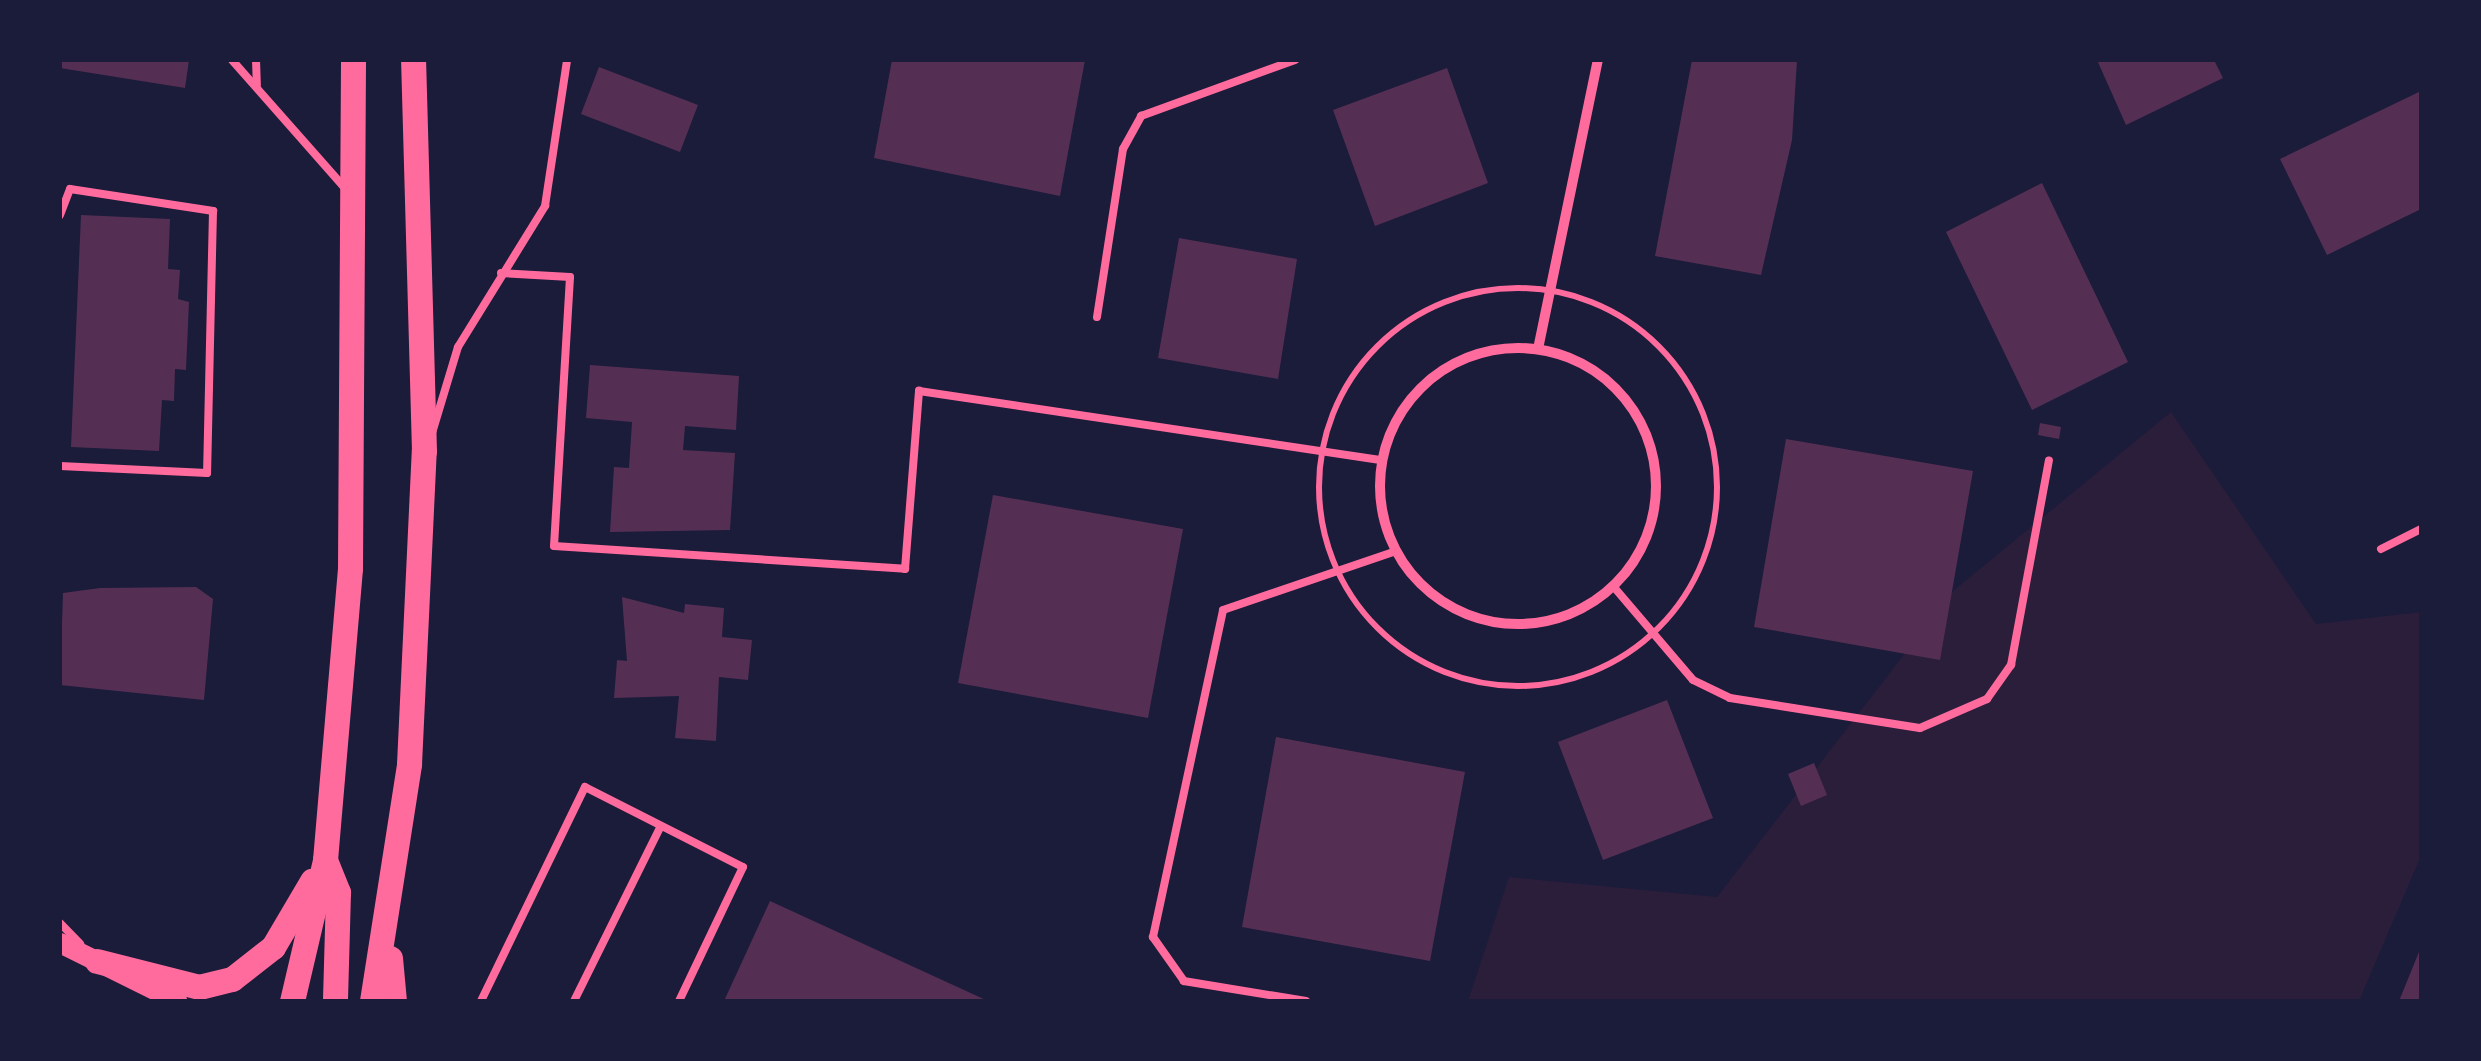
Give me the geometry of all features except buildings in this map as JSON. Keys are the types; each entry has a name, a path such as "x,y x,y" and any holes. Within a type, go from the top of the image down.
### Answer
{"main road":[{"path":"372,1001 408,764 424,450 413,60"},
{"path":"292,1001 325,860 350,568 355,199 350,64"},
{"path":"97,962 199,987 232,978 273,947 325,860"},
{"path":"325,860 338,892 335,1001"},
{"path":"387,918 394,1001"},
{"path":"60,943 177,1001"}],"street":[{"path":"1538,349 1556,292 1598,60"},
{"path":"1538,349 1583,364 1620,392 1646,431 1657,477 1652,524 1613,586 1557,620 1510,624 1464,614 1425,588 1396,551 1381,507 1382,460 1422,386 1456,362 1538,349"}],"lane":[{"path":"232,60 355,199"},
{"path":"256,60 258,88"},
{"path":"424,450 458,346 545,206 567,60"},
{"path":"1096,317 1123,148 1142,116 1294,60"},
{"path":"60,215 70,189 213,211 207,473 60,466"},
{"path":"501,273 570,277 554,546 905,570 919,390 1382,460"},
{"path":"1613,586 1694,680 1730,698 1920,728 1952,718 1987,699 2011,665 2049,460"},
{"path":"2381,549 2421,529"},
{"path":"1306,1001 1184,981 1153,937 1223,610 1396,551"},
{"path":"481,1001 585,787 743,868 679,1001"},
{"path":"574,1001 661,826"},
{"path":"60,923 97,962"}],"path":[{"path":"1487,290 1556,292 1596,304 1658,345 1682,372 1712,439 1709,548 1654,633 1584,676 1512,687 1475,682 1378,631 1336,572 1318,499 1322,451 1362,362 1418,314 1487,290"}],"shaded area":[{"path":"2171,412 2316,624 2421,612 2421,856 2359,1001 1468,1001 1509,877 1717,897 1953,591"}]}
